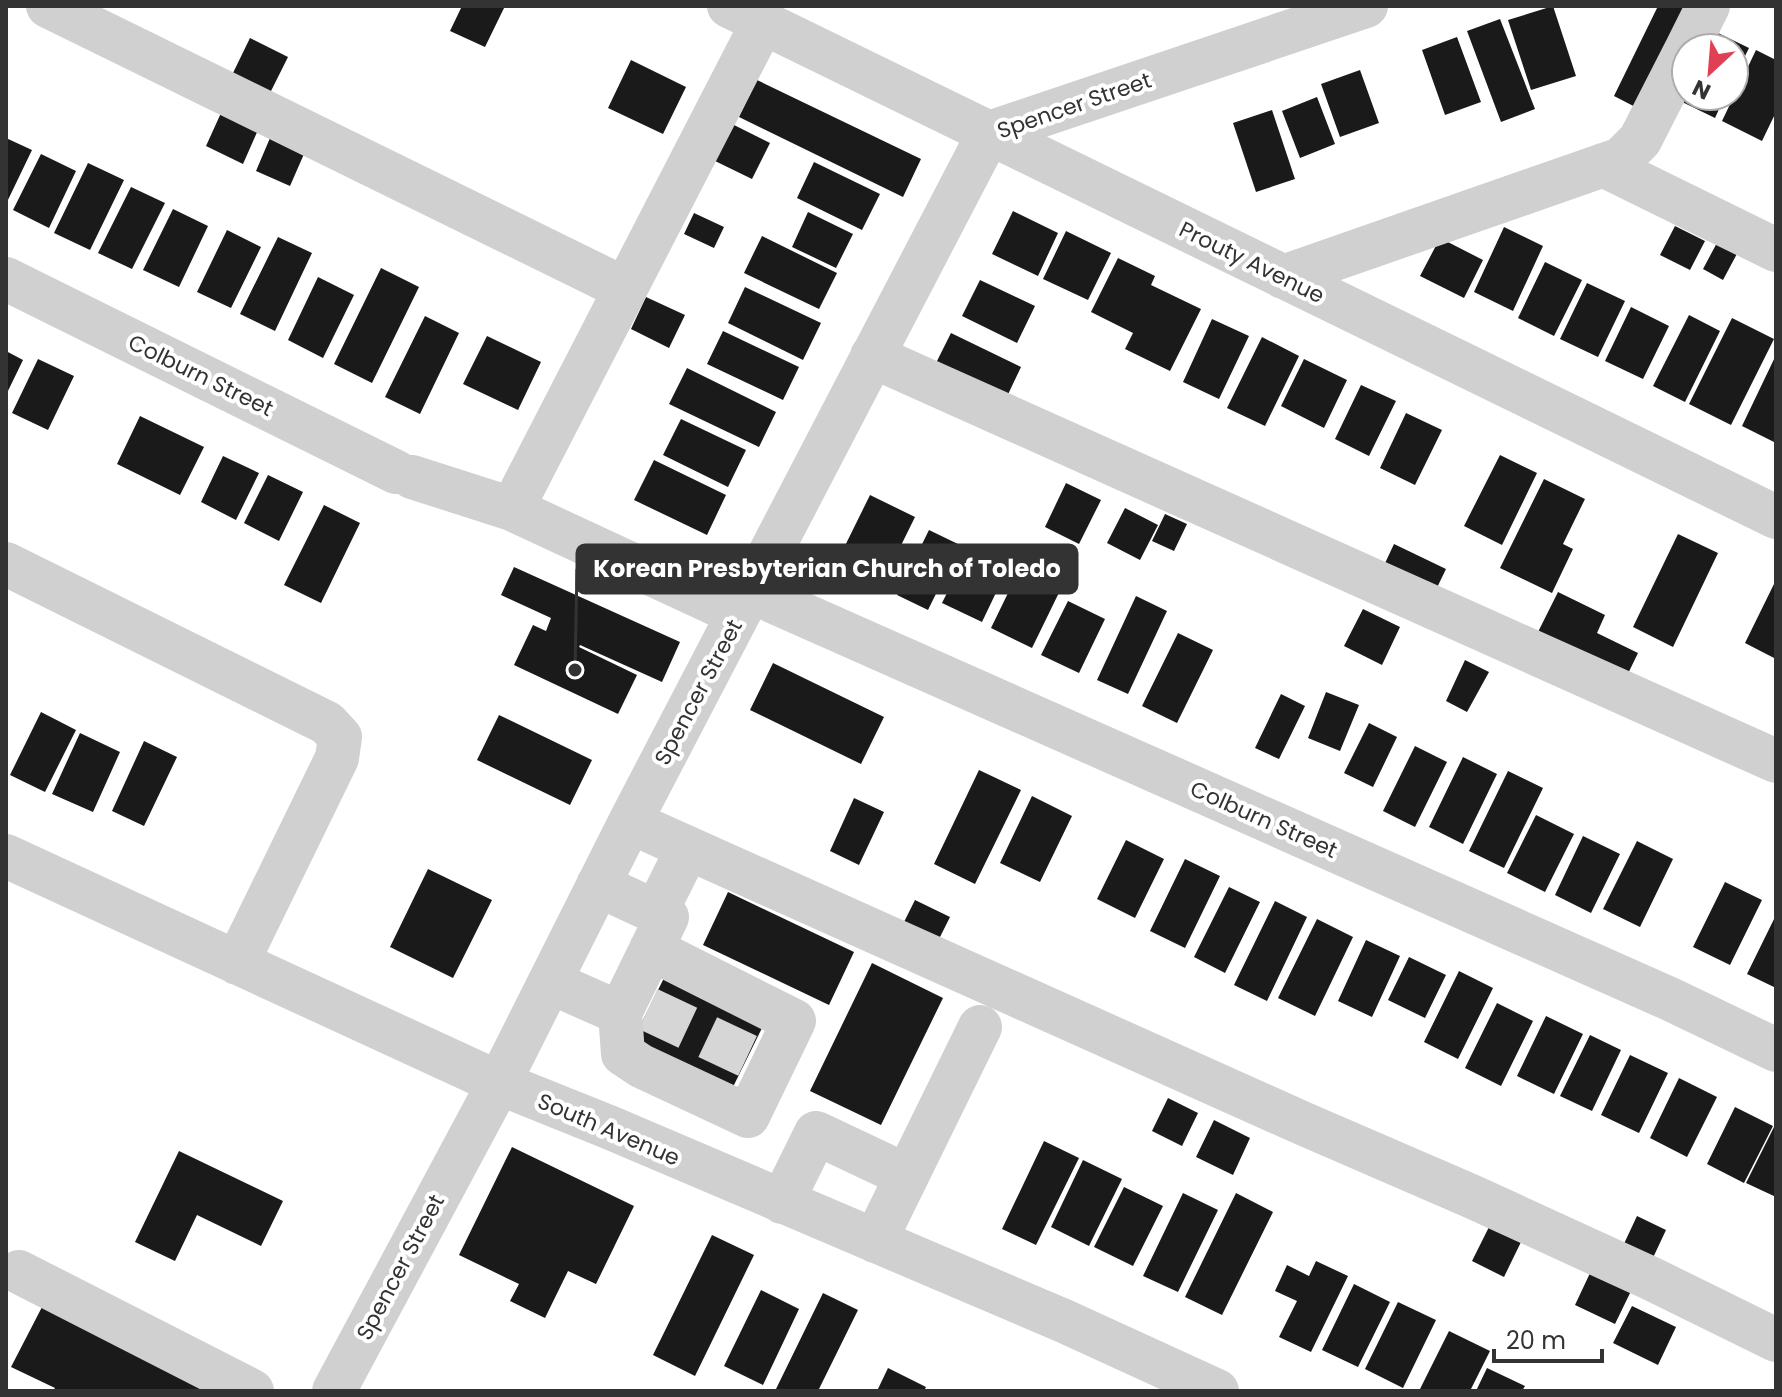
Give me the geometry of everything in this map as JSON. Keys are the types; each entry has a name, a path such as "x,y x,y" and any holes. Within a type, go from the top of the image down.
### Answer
{"street":[{"path":"48,6 625,289"},
{"name":"Spencer Street","path":"334,1391 499,1083 630,822 989,133 1366,6"},
{"path":"1695,32 1708,6"},
{"path":"512,509 625,289 746,14"},
{"name":"Prouty Avenue","path":"746,14 1776,517"},
{"path":"1283,277 1621,159 1640,140 1670,81"},
{"path":"1603,165 1776,250"},
{"name":"Colburn Street","path":"6,279 404,474 512,509 744,603 1655,992 1776,1050"},
{"path":"872,356 1776,761"},
{"path":"6,564 327,723 340,737 337,758 237,963"},
{"path":"630,822 1487,1203 1776,1340"},
{"path":"688,848 654,931 632,1007 623,1054 641,1066 748,1116"},
{"name":"South Avenue","path":"6,856 499,1083 1064,1321 1217,1391"},
{"path":"598,885 654,931 794,1021 760,1062 748,1116 718,1175"},
{"path":"550,982 632,1007"},
{"path":"875,1241 980,1027"},
{"path":"611,1128 641,1066"},
{"path":"782,1202 816,1133 907,1176"},
{"path":"19,1272 252,1391"}],"building":[{"path":"462,6 505,6 485,47 450,31"},
{"path":"1553,6 1576,76 1531,90 1508,20"},
{"path":"1658,6 1687,6 1677,32 1670,32 1670,49 1645,112 1614,96"},
{"path":"1500,19 1535,109 1501,122 1467,31"},
{"path":"1457,37 1481,102 1445,115 1422,50"},
{"path":"250,38 288,57 270,93 232,75"},
{"path":"1756,50 1776,60 1776,112 1762,141 1722,121 1726,112 1750,112 1750,63"},
{"path":"631,60 686,87 663,134 608,108"},
{"path":"1360,70 1379,123 1340,137 1321,84"},
{"path":"757,80 921,159 903,197 739,117"},
{"path":"1317,97 1335,144 1300,158 1282,111"},
{"path":"1272,110 1295,179 1256,192 1233,123"},
{"path":"1703,112 1718,112 1715,118"},
{"path":"221,113 258,130 243,164 206,146"},
{"path":"732,124 770,143 752,179 715,161"},
{"path":"6,138 32,150 6,204"},
{"path":"270,138 304,154 290,186 256,171"},
{"path":"41,154 76,171 49,228 13,210"},
{"path":"814,162 880,194 862,230 797,198"},
{"path":"88,163 124,180 90,250 54,233"},
{"path":"131,187 165,203 132,269 98,253"},
{"path":"173,209 208,226 179,287 143,270"},
{"path":"1013,211 1058,233 1038,276 992,254"},
{"path":"808,212 853,234 836,268 792,247"},
{"path":"694,213 724,227 714,248 684,234"},
{"path":"1675,226 1705,241 1690,270 1660,255"},
{"path":"1504,227 1543,246 1513,311 1474,292"},
{"path":"227,230 261,247 231,308 197,292"},
{"path":"1066,231 1111,253 1088,300 1043,279"},
{"path":"762,236 837,273 819,309 744,273"},
{"path":"278,237 312,253 275,331 240,314"},
{"path":"1440,238 1483,260 1464,298 1420,276"},
{"path":"1719,239 1739,250 1723,280 1703,269"},
{"path":"1118,258 1155,276 1151,285 1201,309 1170,371 1125,349 1133,333 1091,312"},
{"path":"1545,262 1582,280 1554,336 1518,318"},
{"path":"381,268 419,287 372,383 334,364"},
{"path":"318,277 354,295 323,358 288,340"},
{"path":"980,280 1035,306 1017,343 962,316"},
{"path":"1587,283 1625,301 1598,357 1560,339"},
{"path":"745,287 821,323 803,360 728,323"},
{"path":"646,297 685,315 669,348 631,329"},
{"path":"1631,307 1669,326 1643,379 1605,361"},
{"path":"1689,315 1720,331 1685,402 1653,386"},
{"path":"425,316 459,333 420,414 385,397"},
{"path":"1732,318 1774,339 1731,425 1689,404"},
{"path":"1212,319 1249,336 1219,399 1183,382"},
{"path":"723,331 799,367 783,400 707,364"},
{"path":"951,333 1021,367 1003,405 932,371"},
{"path":"487,336 541,362 518,410 463,384"},
{"path":"1262,337 1299,356 1265,426 1227,408"},
{"path":"6,351 23,360 6,395"},
{"path":"1776,355 1776,443 1742,426"},
{"path":"38,359 74,376 48,430 12,413"},
{"path":"1304,359 1347,380 1324,428 1281,406"},
{"path":"687,368 776,412 759,447 669,404"},
{"path":"1361,385 1396,401 1369,456 1335,439"},
{"path":"1406,413 1442,430 1415,485 1380,468"},
{"path":"140,416 204,447 180,495 117,464"},
{"path":"681,419 746,450 728,487 663,455"},
{"path":"1500,455 1537,473 1502,545 1464,526"},
{"path":"223,456 259,473 236,520 201,502"},
{"path":"654,460 726,495 707,535 634,500"},
{"path":"268,475 303,492 279,541 244,523"},
{"path":"1544,479 1585,499 1563,544 1573,549 1552,593 1500,568"},
{"path":"1066,483 1101,500 1079,544 1045,527"},
{"path":"870,495 915,517 883,582 838,560"},
{"path":"324,505 360,523 321,603 284,585"},
{"path":"1125,508 1158,525 1140,560 1107,543"},
{"path":"1165,514 1187,524 1174,551 1152,541"},
{"path":"929,530 960,545 928,610 897,595"},
{"path":"1678,534 1718,553 1673,647 1633,627"},
{"path":"1394,544 1446,569 1431,600 1379,576"},
{"path":"1030,548 1071,568 1032,648 991,628"},
{"path":"964,559 1003,578 982,622 942,603"},
{"path":"514,567 680,642 662,682 580,645 637,675 618,714 514,665 533,625 546,631 551,618 501,595"},
{"path":"1774,584 1776,586 1776,659 1745,643"},
{"path":"1558,592 1605,615 1597,633 1638,653 1622,686 1533,642"},
{"path":"1136,596 1167,611 1128,694 1097,680"},
{"path":"1068,601 1105,619 1079,673 1041,655"},
{"path":"1363,609 1400,627 1382,665 1344,646"},
{"path":"1178,633 1213,650 1177,723 1142,706"},
{"path":"1465,660 1489,672 1467,712 1446,701"},
{"path":"773,663 884,717 861,764 750,710"},
{"path":"1326,692 1359,705 1340,751 1308,738"},
{"path":"1281,694 1305,706 1279,759 1255,748"},
{"path":"41,712 76,730 45,792 10,775"},
{"path":"499,715 592,760 570,805 477,760"},
{"path":"1369,723 1397,737 1373,787 1344,773"},
{"path":"80,733 120,752 93,812 52,794"},
{"path":"144,741 177,757 144,826 112,811"},
{"path":"1415,746 1447,762 1415,827 1383,811"},
{"path":"1463,757 1497,774 1463,844 1429,827"},
{"path":"979,770 1021,790 975,884 934,864"},
{"path":"1508,771 1543,788 1504,868 1469,851"},
{"path":"1032,796 1072,816 1040,882 1000,863"},
{"path":"854,798 884,812 859,865 830,851"},
{"path":"1536,815 1574,834 1545,892 1507,873"},
{"path":"1583,836 1620,854 1591,913 1555,895"},
{"path":"1126,840 1164,859 1135,918 1097,899"},
{"path":"1637,841 1673,859 1640,927 1603,909"},
{"path":"1185,859 1220,876 1185,948 1150,931"},
{"path":"428,869 492,900 453,978 390,947"},
{"path":"1725,882 1762,900 1730,965 1693,947"},
{"path":"1229,887 1260,902 1225,973 1194,957"},
{"path":"728,892 854,952 829,1005 703,945"},
{"path":"915,900 950,917 936,945 901,928"},
{"path":"1275,901 1307,917 1267,1001 1234,985"},
{"path":"1776,915 1776,988 1747,974"},
{"path":"1317,919 1353,937 1315,1016 1278,998"},
{"path":"1366,940 1400,956 1372,1017 1338,1001"},
{"path":"1409,957 1446,975 1425,1018 1388,1000"},
{"path":"872,963 943,998 881,1125 810,1091"},
{"path":"1459,971 1493,988 1458,1059 1424,1042"},
{"path":"664,978 763,1026 731,1091 632,1042"},
{"path":"1497,1003 1533,1021 1501,1086 1465,1068"},
{"path":"1546,1016 1583,1034 1554,1094 1517,1076"},
{"path":"1590,1035 1621,1050 1592,1111 1560,1096"},
{"path":"1630,1055 1668,1073 1639,1133 1601,1115"},
{"path":"1679,1078 1717,1097 1687,1157 1650,1138"},
{"path":"1168,1098 1198,1113 1182,1146 1152,1131"},
{"path":"1735,1107 1773,1126 1744,1183 1707,1164"},
{"path":"1214,1120 1250,1138 1233,1175 1196,1157"},
{"path":"1776,1128 1776,1197 1746,1183"},
{"path":"1044,1141 1079,1158 1036,1245 1002,1229"},
{"path":"512,1147 634,1206 596,1284 568,1271 545,1318 510,1301 519,1284 459,1255"},
{"path":"179,1151 283,1201 261,1246 197,1215 175,1261 135,1242"},
{"path":"1083,1160 1122,1179 1089,1246 1051,1227"},
{"path":"1124,1187 1163,1206 1133,1266 1094,1247"},
{"path":"1183,1193 1218,1210 1178,1292 1143,1276"},
{"path":"1236,1193 1273,1212 1222,1315 1185,1297"},
{"path":"1637,1216 1666,1230 1651,1262 1622,1248"},
{"path":"1489,1227 1521,1242 1504,1277 1472,1261"},
{"path":"712,1235 754,1255 695,1376 653,1355"},
{"path":"1316,1261 1348,1276 1311,1352 1279,1337 1297,1301 1275,1291 1287,1265 1309,1276"},
{"path":"1591,1271 1631,1291 1615,1324 1575,1305"},
{"path":"1354,1284 1390,1302 1358,1367 1322,1350"},
{"path":"761,1290 799,1309 763,1385 724,1366"},
{"path":"823,1293 858,1310 818,1391 775,1391"},
{"path":"1398,1302 1436,1320 1403,1388 1365,1369"},
{"path":"1632,1306 1676,1327 1658,1365 1613,1343"},
{"path":"42,1307 212,1391 53,1391 55,1388 11,1367"},
{"path":"1449,1331 1490,1351 1470,1391 1419,1391"},
{"path":"888,1368 926,1387 924,1391 877,1391"},
{"path":"1487,1368 1525,1386 1522,1391 1476,1391"}],"tunnel":[{"path":"648,1009 748,1056"}],"place":[{"name":"Korean Presbyterian Church of Toledo","path":"575,670"}]}
